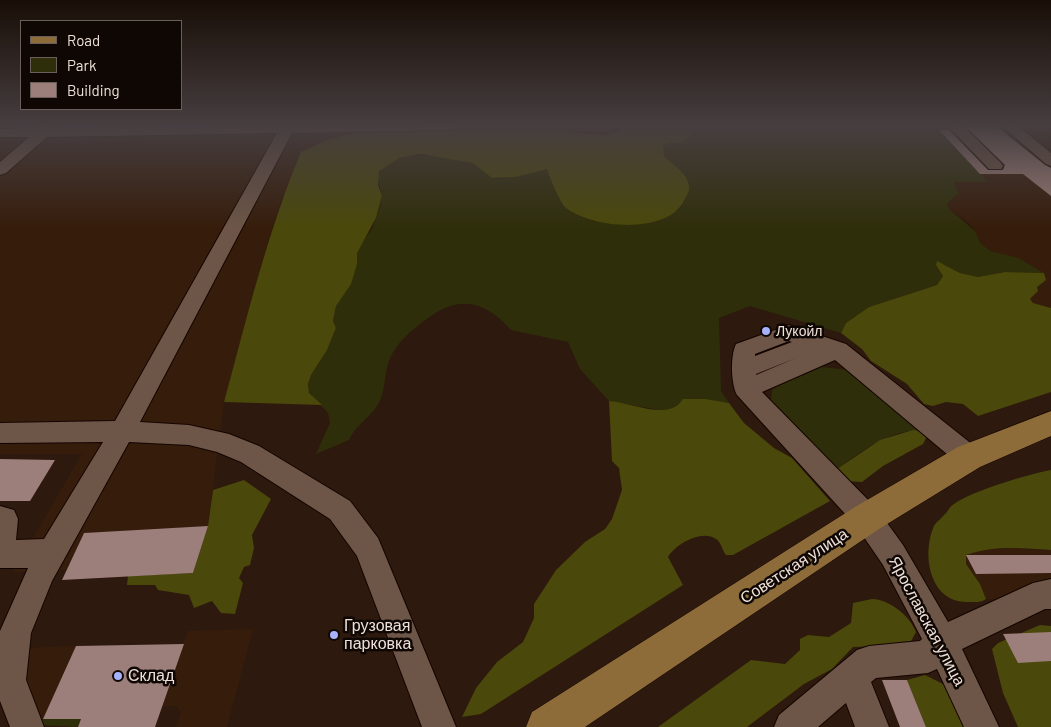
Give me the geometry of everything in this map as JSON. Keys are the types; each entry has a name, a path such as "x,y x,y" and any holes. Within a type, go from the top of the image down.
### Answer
{"main road":[{"name":"Советская улица","path":"547,727 866,518 969,458 1051,423"}],"street":[{"path":"0,170 11,160"},
{"path":"27,727 9,680 15,634 42,571 122,431 269,160"},
{"path":"989,160 995,166"},
{"path":"838,350 744,379 744,350 789,333 816,342 838,350 969,458"},
{"name":"Ярославская улица","path":"744,379 866,518 893,555 941,642 982,727"},
{"path":"0,432 122,431 189,435 220,442 250,454 340,510 368,548 439,727"},
{"path":"0,519 4,519 0,554 52,553"},
{"path":"791,727 869,662 928,657 941,642 1044,594 1051,594"},
{"path":"852,676 872,727"}],"shaded area":[{"path":"0,160 328,160 283,195 266,248 224,402 208,526 84,533 66,570 13,572 82,454 0,454"},
{"path":"298,160 396,160 379,171 378,185 382,196 376,218 357,253 357,264 351,284 336,306 333,321 336,328 327,350 311,375 308,384 309,393 322,405 224,402 268,245"},
{"path":"455,160 668,160 682,172 689,188 683,203 674,213 660,220 644,224 609,224 592,220 565,207 560,200 547,169 515,177 492,178 473,163"},
{"path":"967,160 1051,160 1051,308 1033,303 1030,299 1035,293 1004,255 991,251 981,244 969,223 950,210 946,204 952,201 957,187 953,182 987,182"},
{"path":"937,261 960,273 978,277 1005,272 1044,273 1046,280 1037,287 1038,291 1030,299 1033,303 1051,308 1051,392 978,416 963,404 946,402 933,406 924,404 907,384 871,361 862,349 841,333 846,323 869,307 937,285 943,276 936,265"},
{"path":"683,399 706,399 729,403 744,423 774,448 792,458 830,501 733,555 726,555 718,540 710,536 696,537 682,543 668,557 683,585 481,714 462,717 476,688 497,662 523,642 534,618 534,604 556,570 585,542 605,529 612,519 622,490 619,468 612,461 609,401 659,410 677,406"},
{"path":"913,430 922,431 926,438 923,444 883,466 862,482 845,481 837,469 880,440"},
{"path":"1051,470 1051,550 997,548 966,555 966,564 980,584 986,599 980,602 968,602 955,600 945,595 937,586 929,563 928,550 930,538 936,523 952,505 974,493 1015,479"},
{"path":"244,480 271,499 252,535 254,548 250,565 244,567 239,578 243,583 235,614 221,613 212,601 194,608 189,595 158,590 155,585 127,585 128,576 193,573 208,526 213,490"},
{"path":"1009,548 1051,550 1051,599 986,599 980,584 966,564 966,555 982,550"},
{"path":"872,599 892,605 909,620 916,632 909,645 853,647 832,669 804,684 747,727 658,727 751,660 785,664 800,650 800,639 808,635 829,637 851,623 853,603"},
{"path":"1040,625 1051,626 1051,727 1018,727 1003,693 992,649 998,643"},
{"path":"253,629 227,727 176,727 181,713 176,706 162,706 188,631"},
{"path":"76,646 43,719 32,720 19,648"},
{"path":"925,675 947,686 975,727 926,727 907,680"}],"green space":[{"path":"393,160 463,160 473,163 490,176 498,179 547,169 552,184 561,200 566,207 577,215 606,223 623,224 655,220 669,215 680,208 688,194 682,173 668,160 967,160 988,182 954,182 959,193 947,204 950,210 975,231 981,244 991,251 1018,258 1044,273 1005,272 978,277 960,273 943,264 936,265 943,276 937,285 869,307 846,323 841,333 750,306 719,318 721,391 729,403 706,399 679,405 672,410 659,410 609,401 580,369 568,342 511,330 500,319 477,306 455,305 432,315 403,339 389,361 382,396 377,406 356,429 349,440 316,454 330,423 328,413 309,393 308,384 311,375 327,350 336,328 333,321 336,306 357,264 359,246 372,229 380,207 382,196 377,176 383,166"},
{"path":"822,367 847,370 922,431 910,431 888,437 877,442 837,469 771,402 772,390 780,384"},
{"path":"64,715 83,715 78,727 38,725 43,719 62,719"}],"building":[{"path":"967,160 978,160 988,170 1003,170 1005,165 1000,160 1039,160 1051,168 1051,196 1023,174 980,174"},
{"path":"0,459 55,460 30,501 0,501"},
{"path":"208,526 193,573 62,580 84,533"},
{"path":"966,555 1051,555 1051,573 976,574"},
{"path":"1051,632 1051,661 1018,663 1003,634"},
{"name":"Склад","path":"184,644 155,727 78,727 81,719 43,719 76,646"},
{"path":"882,680 907,680 926,727 900,727"}],"place":[{"name":"Лукойл","path":"766,331"},
{"name":"Грузовая парковка","path":"334,635"},
{"name":"Склад","path":"118,676"}]}
